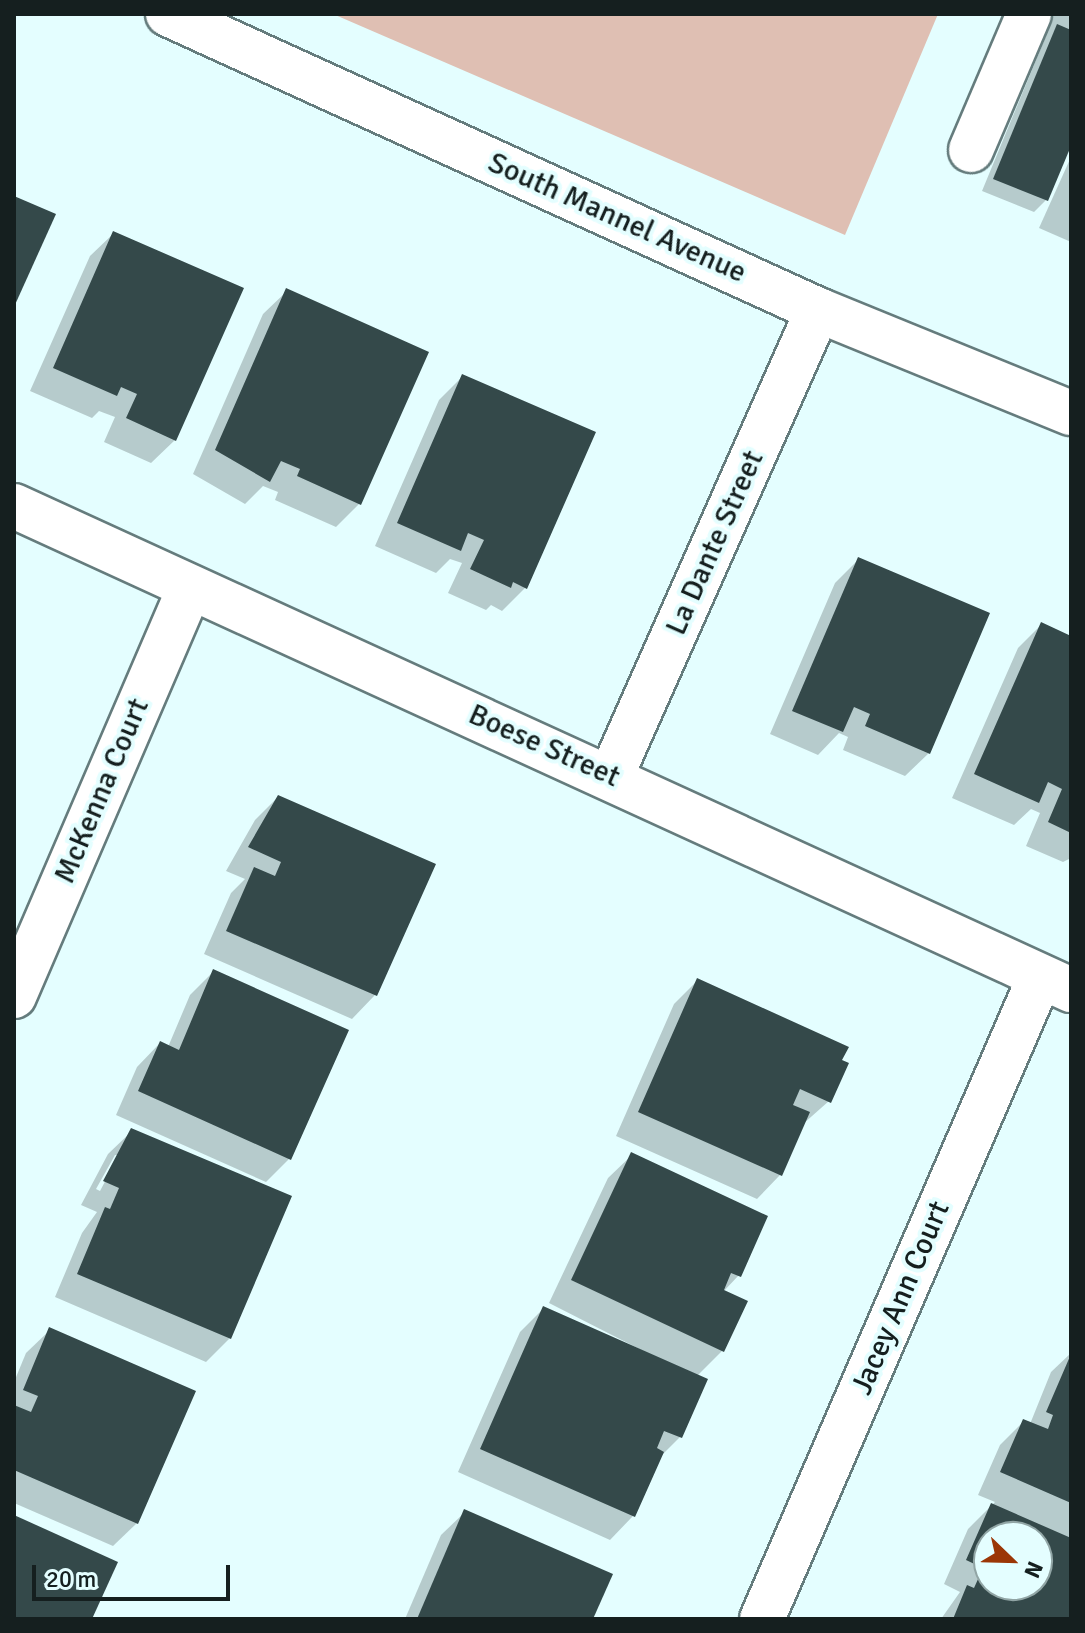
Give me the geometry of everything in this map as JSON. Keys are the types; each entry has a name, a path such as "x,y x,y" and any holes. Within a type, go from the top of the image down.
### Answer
{"street":[{"name":"South Mannel Avenue","path":"168,14 818,310 1071,413"},
{"path":"971,150 1029,14"},
{"name":"La Dante Street","path":"611,776 818,310"},
{"name":"Boese Street","path":"14,506 611,776 1056,984"},
{"name":"McKenna Court","path":"14,996 190,587"},
{"name":"Jacey Ann Court","path":"762,1619 1056,984"}],"shaded area":[{"path":"333,14 938,14 845,235"}],"building":[{"path":"1057,24 1071,30 1071,146 1048,201 993,179"},
{"path":"14,196 56,214 14,307"},
{"path":"113,231 244,288 176,441 126,418 137,394 121,387 117,396 53,368"},
{"path":"286,288 429,352 361,505 297,476 300,469 281,461 270,482 215,450"},
{"path":"462,374 596,432 527,589 513,582 511,588 470,569 484,540 468,533 461,551 397,523"},
{"path":"858,557 990,613 930,754 865,726 870,714 854,707 843,732 792,711"},
{"path":"1041,622 1071,636 1071,833 1048,822 1062,789 1048,782 1039,803 974,774"},
{"path":"278,795 436,864 377,996 226,931 254,867 275,876 281,862 248,847"},
{"path":"213,969 349,1030 291,1160 138,1091 160,1041 179,1050"},
{"path":"697,978 849,1047 842,1060 849,1063 831,1103 800,1089 793,1105 810,1112 782,1176 638,1112"},
{"path":"131,1128 292,1196 231,1339 77,1274 105,1207 110,1209 119,1188 103,1181"},
{"path":"631,1152 768,1216 741,1277 731,1273 724,1290 748,1301 724,1352 571,1280"},
{"path":"543,1306 708,1379 682,1438 664,1431 657,1448 664,1452 635,1517 480,1449"},
{"path":"49,1327 196,1391 138,1524 14,1470 14,1405 31,1412 38,1396 23,1390"},
{"path":"1071,1354 1071,1503 1000,1472 1023,1419 1048,1429 1053,1415 1046,1412"},
{"path":"991,1503 1032,1521 983,1521"},
{"path":"464,1509 613,1574 593,1619 417,1619"},
{"path":"14,1515 118,1562 92,1619 14,1619"},
{"path":"1053,1530 1071,1538 1071,1619 953,1619 967,1585 973,1588 973,1601 1053,1601"},
{"path":"973,1544 973,1563 966,1560"}]}
